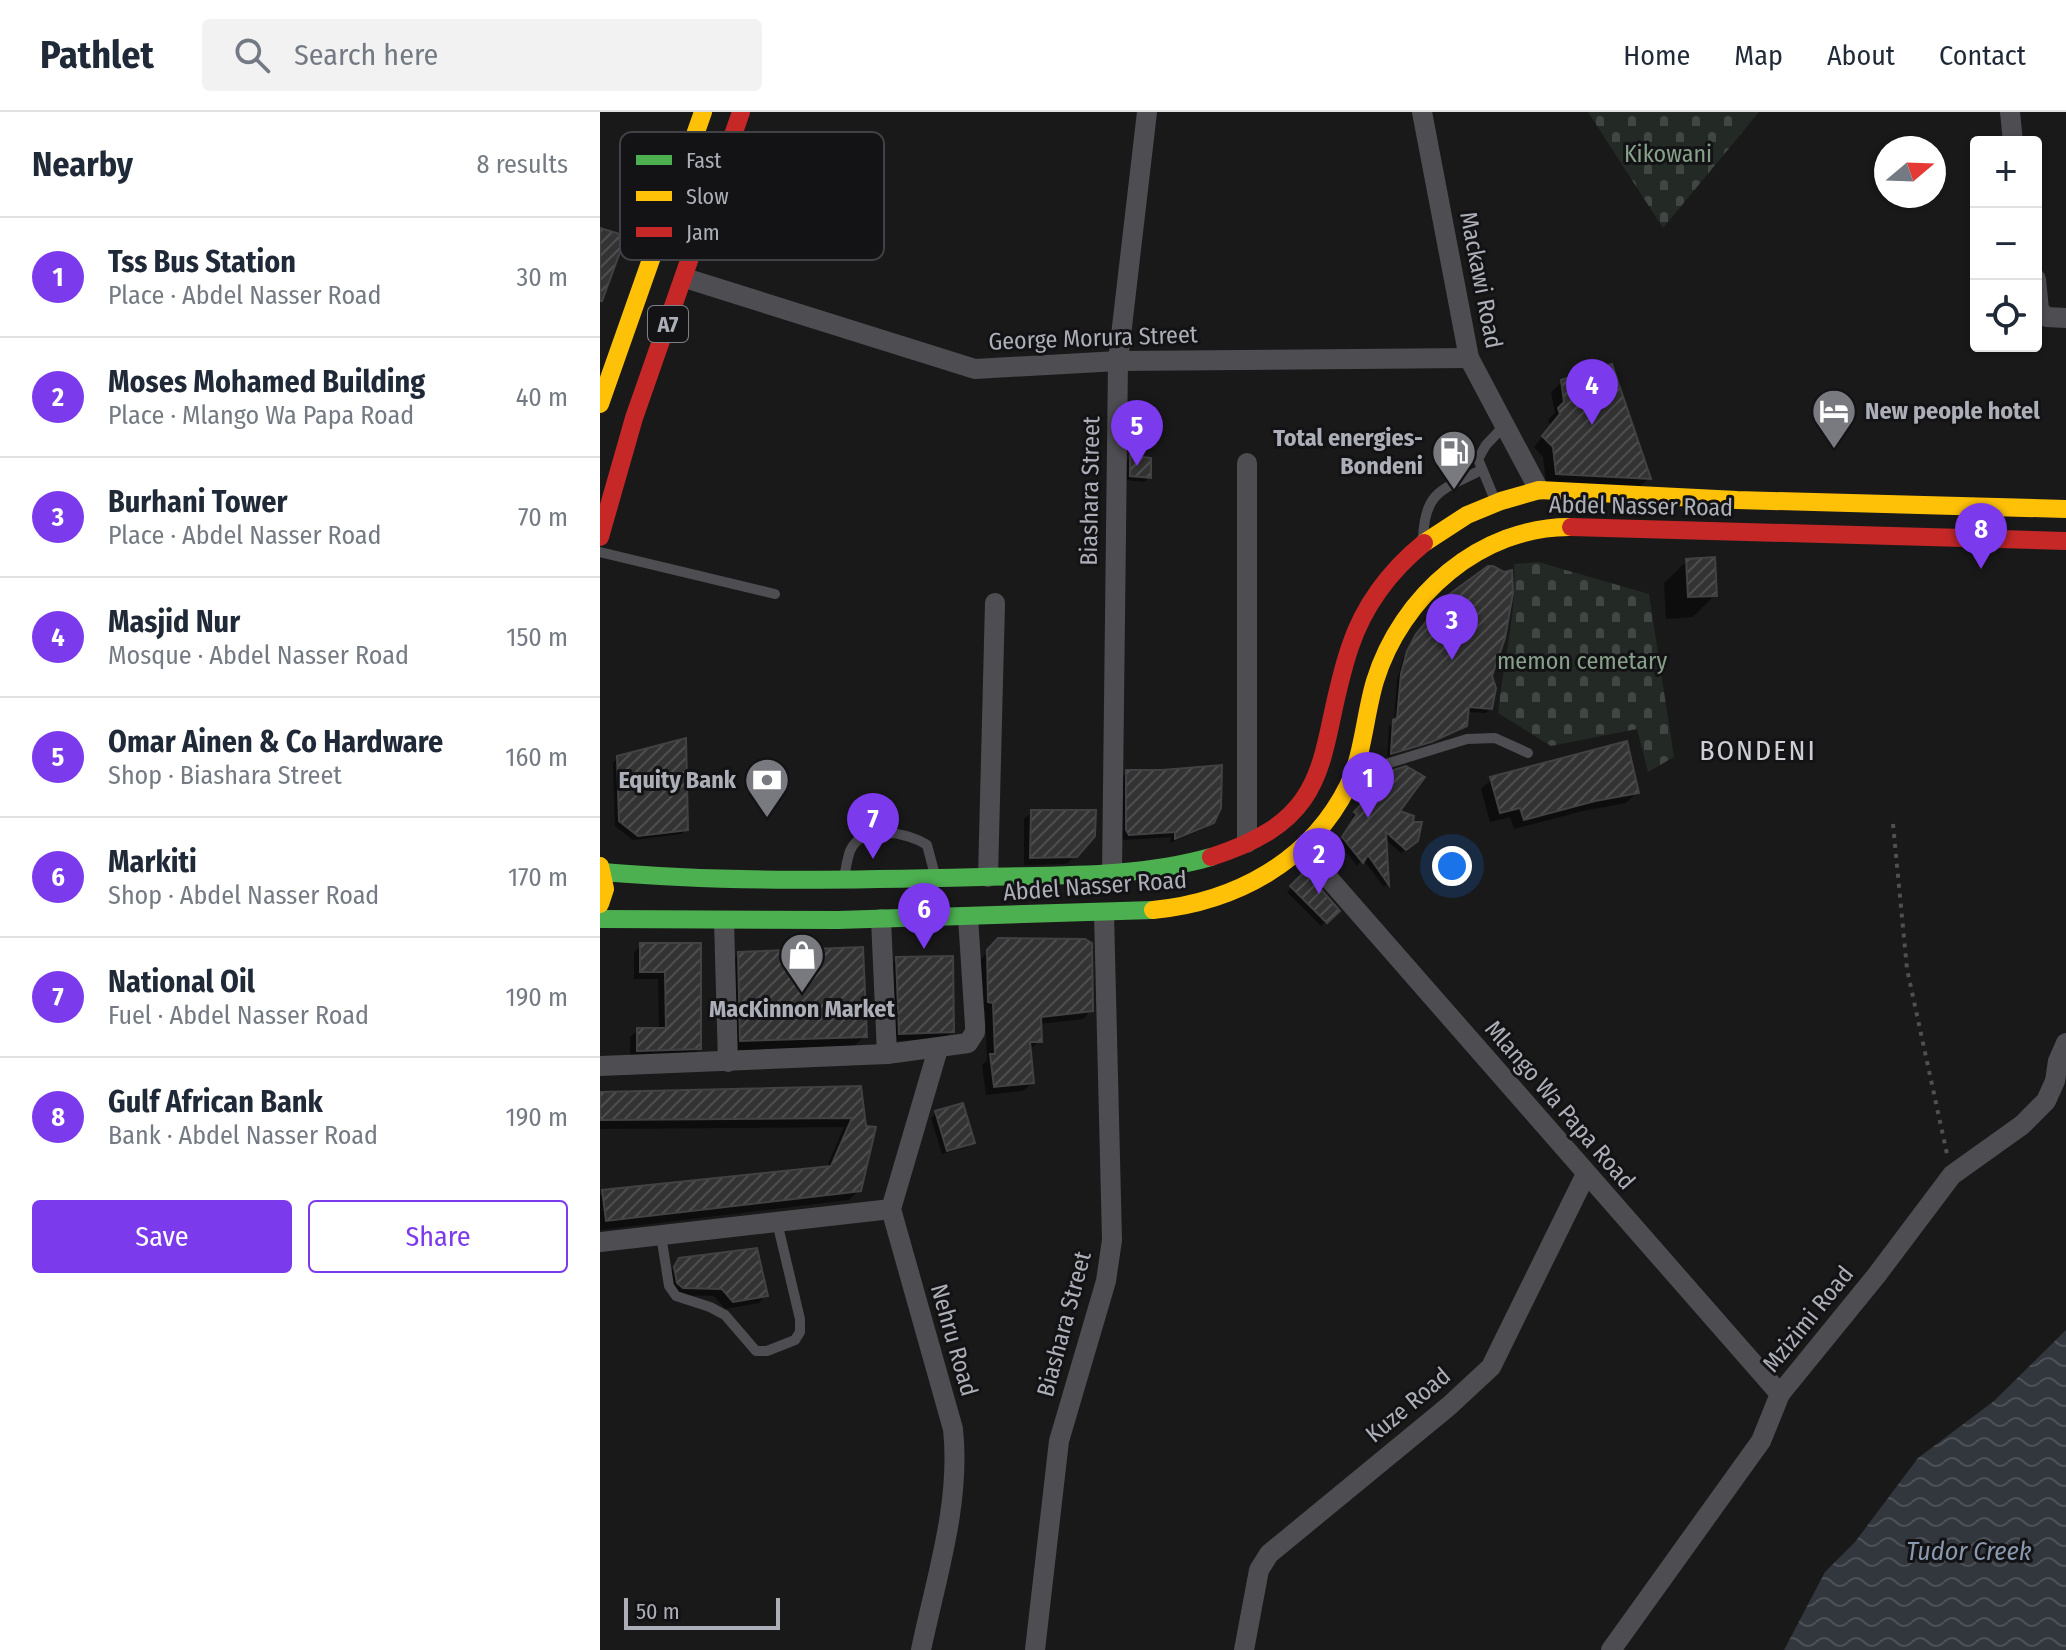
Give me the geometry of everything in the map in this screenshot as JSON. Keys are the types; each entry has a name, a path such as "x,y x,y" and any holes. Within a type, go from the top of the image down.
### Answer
{"main road":[{"name":"A7","path":"697,132 703,112"},
{"name":"A7","path":"734,132 741,112"},
{"name":"A7","path":"600,401 652,260"},
{"name":"A7","path":"600,537 634,418 691,260"},
{"name":"Abdel Nasser Road","path":"602,869 679,880 1112,873 1188,863 1247,843 1284,821 1320,769 1340,682 1366,607 1390,574 1445,527 1496,502 1539,490 1737,500 2066,509"},
{"path":"2019,540 2020,508"},
{"name":"Abdel Nasser Road","path":"600,919 724,921 1104,913 1175,907 1238,891 1276,870 1303,849 1337,806 1349,786 1356,765 1377,676 1399,627 1433,585 1457,565 1504,539 1535,528 2066,541"},
{"path":"600,904 605,889 602,869"}],"street":[{"name":"Biashara Street","path":"1112,873 1118,361 1147,112"},
{"name":"Mackawi Road","path":"1422,112 1469,358 1539,490"},
{"path":"2010,112 2012,136"},
{"name":"George Morura Street","path":"685,278 975,369 1118,361 1469,358"},
{"path":"2036,280 2039,310 2046,317 2066,318"},
{"path":"1247,463 1247,843"},
{"path":"988,877 995,603"},
{"name":"Mlango Wa Papa Road","path":"1303,849 1780,1394"},
{"name":"Biashara Street","path":"1035,1650 1059,1441 1106,1281 1112,1240 1104,913"},
{"path":"600,1066 887,1054 968,1043 975,1032 968,917"},
{"path":"881,919 887,1054"},
{"path":"724,921 728,1062"},
{"name":"Mzizimi Road","path":"1611,1650 1761,1441 1780,1394 1876,1276 1952,1175 2022,1125 2046,1101 2066,1043"},
{"path":"600,1242 891,1209 938,1049"},
{"name":"Kuze Road","path":"1244,1650 1259,1570 1269,1554 1449,1406 1491,1367 1586,1174"},
{"name":"Nehru Road","path":"891,1209 953,1429 956,1458 954,1496 921,1650"}],"lane":[{"path":"1496,502 1478,459 1504,426"},
{"path":"1423,543 1424,513 1438,492 1481,470"},
{"path":"600,552 775,594"},
{"path":"1356,765 1386,764 1467,739 1495,738 1528,753"},
{"path":"844,879 851,848 863,838 889,832 914,836 927,845 936,878"},
{"path":"661,1235 669,1286 676,1296 725,1315 756,1351 767,1351 795,1340 800,1332 800,1319 777,1222"}],"path":[{"path":"1893,824 1907,969 1952,1175"}],"green space":[{"name":"Kikowani","path":"1588,112 1759,112 1663,228"},
{"name":"memon cemetary","path":"1538,562 1649,594 1674,757 1648,772 1637,729 1551,746 1498,713 1512,620 1514,564"}],"water":[{"name":"Tudor Creek","path":"2066,1330 2066,1650 1784,1650 1825,1572 1855,1542 1918,1458 1994,1401"}],"building":[{"path":"600,228 620,234 620,252 600,301"},
{"path":"1612,364 1651,479 1556,474 1553,447 1542,436 1560,414 1558,408 1564,402 1561,380"},
{"path":"1130,455 1151,458 1151,478 1130,476"},
{"path":"1715,557 1717,596 1688,597 1686,559"},
{"path":"1488,566 1504,572 1512,570 1513,593 1505,638 1492,676 1496,688 1492,709 1469,707 1467,726 1431,742 1391,754 1393,720 1397,718 1401,674 1407,651 1416,634 1447,596"},
{"path":"686,738 688,830 638,836 619,821 617,756"},
{"path":"1627,741 1639,793 1524,820 1520,808 1500,813 1490,777"},
{"path":"1222,765 1221,808 1214,823 1175,839 1175,832 1129,835 1126,830 1126,770"},
{"path":"1406,766 1425,777 1400,811 1414,816 1413,822 1422,822 1418,841 1406,850 1386,832 1389,885 1368,855 1363,863 1342,837 1357,814 1354,812 1365,800 1370,804 1390,771"},
{"path":"1031,810 1096,810 1095,836 1077,857 1030,858"},
{"path":"1305,871 1340,911 1327,923 1290,886"},
{"path":"998,938 1085,939 1092,943 1093,1011 1041,1017 1042,1042 1030,1042 1034,1083 994,1087 990,1054 995,1054 993,1003 988,1002 987,950"},
{"path":"640,943 701,943 701,1049 637,1051 637,1028 666,1028 665,972 640,972"},
{"name":"MacKinnon Market","path":"863,947 867,1037 740,1041 738,952"},
{"path":"953,956 954,1032 899,1034 896,957"},
{"path":"861,1086 866,1126 876,1127 861,1191 606,1221 602,1190 831,1166 852,1118 600,1120 600,1092"},
{"path":"963,1103 975,1143 947,1151 935,1111"},
{"path":"757,1248 768,1296 733,1302 722,1289 683,1288 677,1283 674,1267 679,1258"}],"traffic: fast":[{"path":"603,872 792,880 1068,875 1155,869 1211,857"},
{"path":"600,919 838,920 1153,910"}],"traffic: slow":[{"path":"696,132 703,112"},
{"path":"600,404 651,260"},
{"path":"1424,543 1467,515 1539,490 1737,500 2066,509"},
{"path":"1153,910 1213,898 1267,874 1291,857 1332,813 1348,786 1357,762 1375,681 1387,650 1404,621 1425,595 1449,572 1476,553 1506,539 1538,530 1571,527"},
{"path":"600,866 605,889 600,904"}],"traffic: jam":[{"path":"734,132 741,112"},
{"path":"600,537 634,418 689,260"},
{"path":"1571,527 2066,541"},
{"path":"1211,857 1253,840 1283,822 1303,800 1316,776 1339,684 1363,617 1380,589 1424,543"}],"place":[{"name":"Masjid Nur","path":"1592,425"},
{"name":"New people hotel","path":"1834,450"},
{"name":"Omar Ainen & Co Hardware","path":"1137,466"},
{"name":"Total energies- Bondeni","path":"1454,491"},
{"name":"Gulf African Bank","path":"1981,569"},
{"name":"Burhani Tower","path":"1452,660"},
{"name":"Tss Bus Station","path":"1368,818"},
{"name":"Equity Bank","path":"767,819"},
{"name":"National Oil","path":"873,859"},
{"name":"Moses Mohamed Building","path":"1319,894"},
{"name":"Markiti","path":"924,949"},
{"name":"MacKinnon Market","path":"802,994"}],"district":[{"name":"BONDENI","path":"1758,750"}]}
